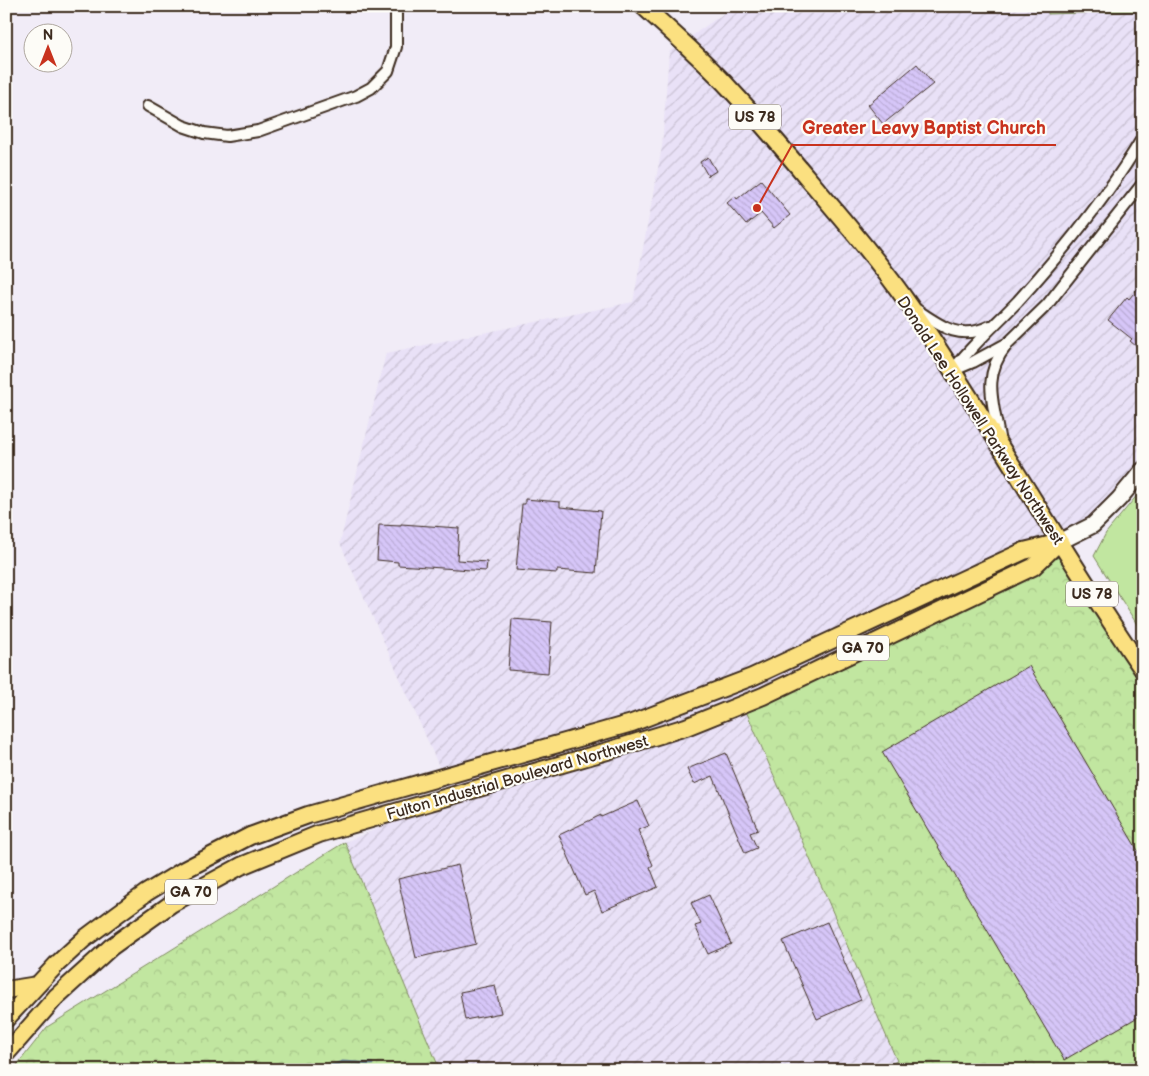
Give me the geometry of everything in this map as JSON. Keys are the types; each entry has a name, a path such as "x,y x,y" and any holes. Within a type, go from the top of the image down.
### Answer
{"main road":[{"name":"Donald Lee Hollowell Parkway Northwest","path":"643,6 681,40 742,102 839,214 909,304 953,370 1059,542 1143,670"},
{"name":"Fulton Industrial Boulevard Northwest","path":"6,1019 37,985 84,939 146,893 208,856 250,836 308,815 632,723 752,677 1024,551 1059,542 1093,525 1119,499 1143,470"},
{"name":"Fulton Industrial Boulevard Northwest","path":"6,1054 70,983 111,947 171,904 234,869 319,834 686,727 763,696 1033,567 1059,542"},
{"path":"6,990 37,985"}],"street":[{"path":"148,106 183,126 204,133 227,136 258,130 356,96 371,88 388,71 396,47 396,6"},
{"path":"953,370 968,351 1027,290 1087,217 1112,184 1143,137"},
{"path":"1000,445 991,377 995,362 1008,343 1047,305 1143,183"},
{"path":"909,304 944,328 952,331 974,332 998,322"},
{"path":"953,370 973,362 1008,343"}],"shaded area":[{"path":"734,6 1143,6 1143,466 1068,553 740,697 897,1062 878,1070 440,1070 345,842 453,798 340,543 386,353 633,302 662,147 669,52"}],"green space":[{"path":"1048,6 1143,6 1143,11 1048,14"},
{"path":"1143,488 1143,634 1094,556 1106,533"},
{"path":"1068,553 1143,661 1143,1070 878,1070 897,1061 740,697"},
{"path":"345,842 440,1070 13,1070 47,1027"}],"building":[{"path":"917,64 933,84 883,124 868,105"},
{"path":"708,157 716,171 708,176 700,162"},
{"path":"761,180 790,215 774,228 761,213 746,225 727,203 735,196 737,199"},
{"path":"1143,282 1143,352 1130,341 1132,339 1108,320 1127,297 1129,299"},
{"path":"525,499 560,502 560,507 601,511 596,573 557,570 557,573 516,570 522,504 525,504"},
{"path":"401,524 459,528 457,560 487,562 486,571 398,565 398,562 377,560 379,525 401,526"},
{"path":"512,619 552,622 548,673 508,670"},
{"path":"1029,666 1143,859 1143,1014 1064,1060 882,752"},
{"path":"726,753 758,830 750,833 757,848 745,853 713,776 694,784 687,769"},
{"path":"638,801 649,826 638,830 653,865 650,867 658,887 602,911 594,891 585,895 559,835 601,815 601,817"},
{"path":"458,865 476,944 416,958 398,879"},
{"path":"709,895 731,944 708,954 695,926 701,924 691,903"},
{"path":"827,922 861,1000 817,1019 783,941"},
{"path":"495,985 501,1013 465,1020 460,992"}],"waterway":[{"path":"317,1070 343,1062 372,1064"}],"place":[{"name":"Greater Leavy Baptist Church","path":"757,208"}]}
